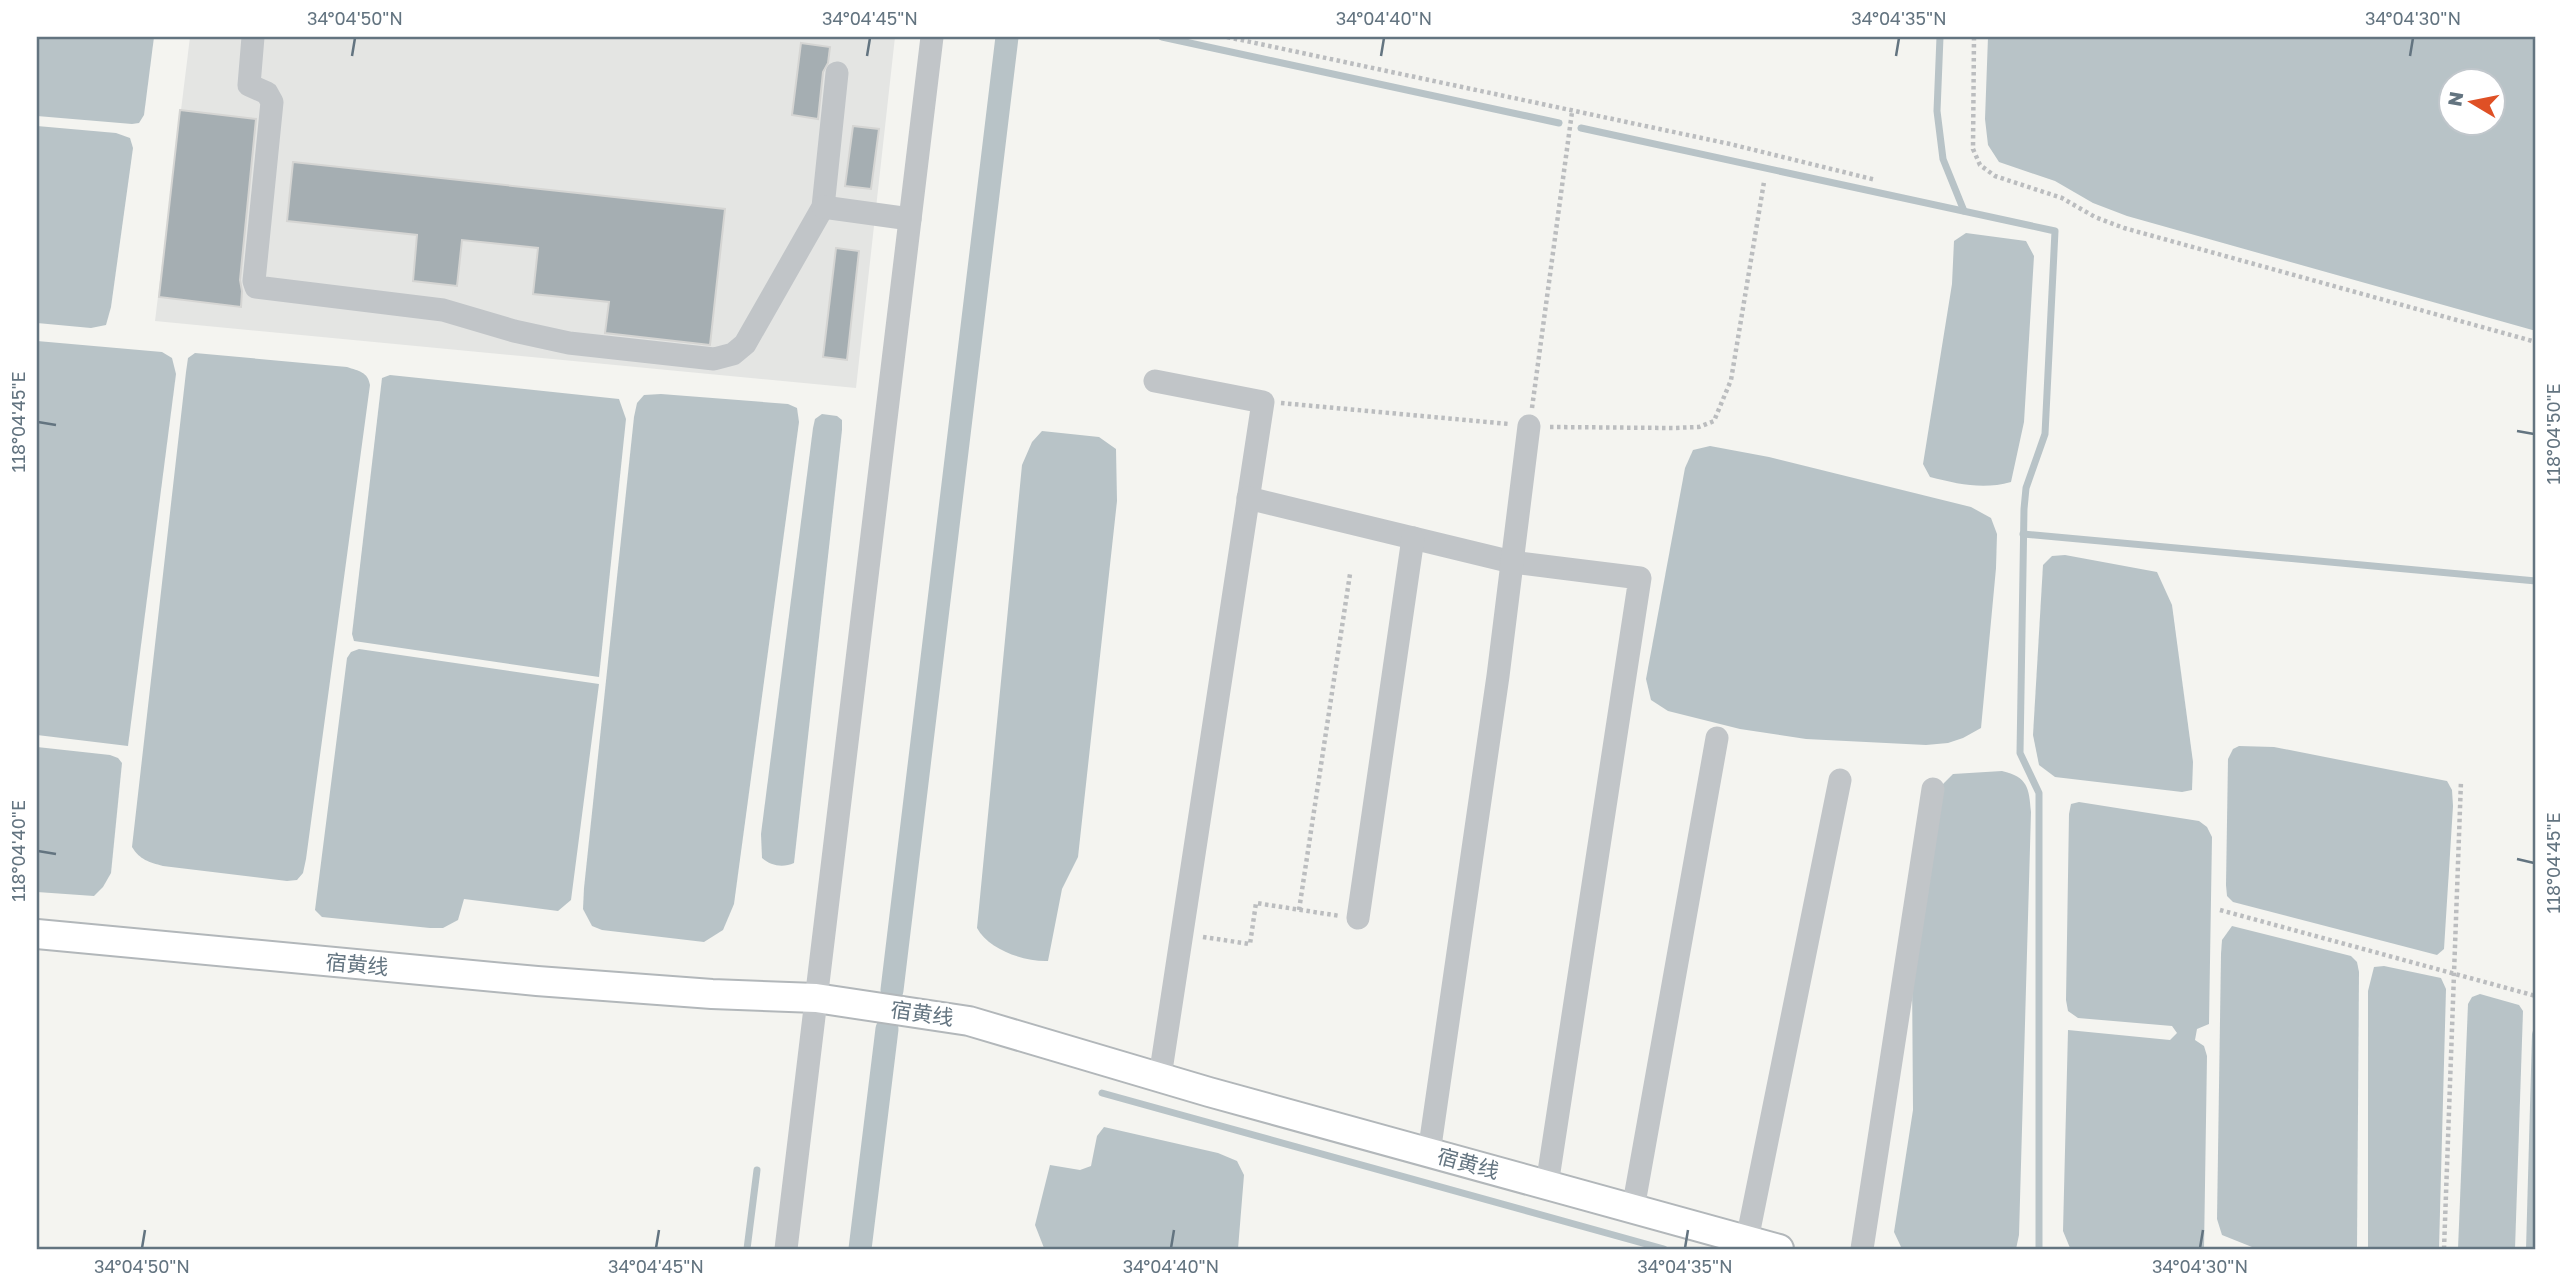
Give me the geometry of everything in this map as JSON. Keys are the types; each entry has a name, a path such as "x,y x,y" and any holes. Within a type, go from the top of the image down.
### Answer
{"main road":[{"name":"宿黄线","path":"37,934 537,981 816,998 969,1021 1429,1153 1779,1249"}],"street":[{"path":"253,37 249,85 267,93 272,102 254,281 256,287 451,311 514,331 569,343 722,359 745,344 823,207 837,73"},
{"path":"786,1249 932,37"},
{"path":"823,207 910,219"},
{"path":"1156,381 1263,402 1160,1077"},
{"path":"1429,1153 1498,676 1529,426"},
{"path":"1248,499 1512,562 1640,578 1547,1185"},
{"path":"1358,918 1413,538"},
{"path":"1633,1209 1717,738"},
{"path":"1747,1241 1840,780"},
{"path":"1862,1249 1933,789"}],"path":[{"path":"1227,37 1730,144 1876,180"},
{"path":"1974,37 1973,149 1980,166 1995,176 2062,198 2095,217 2124,228 2536,342"},
{"path":"1529,426 1572,112"},
{"path":"1263,402 1529,426 1673,429 1699,427 1714,421 1731,380 1764,182"},
{"path":"1299,910 1350,574"},
{"path":"2444,1249 2461,781"},
{"path":"1182,933 1250,944 1256,903 1358,918"},
{"path":"2220,911 2536,996"}],"shaded area":[{"path":"37,37 154,37 144,115 139,123 37,116"},
{"path":"190,37 895,37 856,388 155,321"},
{"path":"1988,37 2536,37 2536,331 2127,216 2093,203 2055,181 1999,162 1988,145 1985,119"},
{"path":"37,126 116,133 130,138 133,148 111,307 106,325 91,328 37,323"},
{"path":"1966,233 2026,241 2034,256 2024,422 2011,482 1990,486 1961,484 1930,477 1923,464 1952,284 1954,241"},
{"path":"37,341 162,352 172,358 176,374 128,746 37,735"},
{"path":"195,353 347,367 365,375 370,385 306,859 303,873 297,880 163,866 142,858 132,847 186,372 188,358"},
{"path":"390,375 619,399 626,419 599,677 354,641 352,634 382,378"},
{"path":"644,395 788,404 797,408 799,422 734,904 723,930 704,942 602,930 592,926 583,909 634,417 637,403"},
{"path":"822,414 837,416 842,420 842,430 794,863 777,865 762,858 761,834 813,428 815,419"},
{"path":"1042,431 1099,437 1116,449 1117,501 1078,857 1062,889 1048,961 1008,953 990,943 977,928 1022,465 1032,442"},
{"path":"1710,446 1769,457 1971,507 1991,518 1997,534 1996,568 1981,728 1948,743 1926,745 1806,739 1740,729 1668,711 1651,700 1646,679 1685,468 1693,450"},
{"path":"2065,555 2157,572 2172,605 2193,762 2192,790 2182,792 2055,777 2039,765 2033,735 2043,565 2052,556"},
{"path":"359,649 599,684 571,900 558,911 464,899 458,920 443,928 430,928 322,917 315,910 347,658 351,652"},
{"path":"2239,746 2274,747 2447,781 2452,790 2453,806 2444,949 2437,955 2233,902 2227,896 2226,885 2228,759 2233,749"},
{"path":"37,747 110,755 122,763 111,873 94,896 37,892"},
{"path":"2002,771 2022,780 2028,790 2031,812 2019,1235 2016,1249 1902,1249 1894,1232 1913,1110 1912,973 1937,803 1943,784 1953,774"},
{"path":"2079,802 2199,821 2207,827 2212,837 2209,1024 2197,1029 2195,1040 2204,1046 2207,1056 2204,1249 2075,1249 2070,1248 2063,1231 2068,1030 2170,1040 2177,1033 2172,1026 2078,1018 2068,1011 2069,814 2071,804"},
{"path":"2232,926 2351,956 2357,962 2357,1249 2257,1249 2222,1235 2217,1219 2221,954 2222,940"},
{"path":"2384,966 2441,978 2446,989 2439,1249 2368,1249 2368,991 2374,967"},
{"path":"2480,994 2519,1005 2523,1011 2515,1249 2458,1249 2468,1004 2472,997"},
{"path":"2536,1020 2536,1249 2526,1249 2532,1034"},
{"path":"1104,1127 1218,1153 1237,1161 1244,1175 1238,1249 1044,1248 1035,1225 1050,1165 1080,1170 1091,1166 1097,1136"}],"building":[{"path":"801,43 830,47 828,63 823,72 818,119 792,115"},
{"path":"180,110 256,119 240,280 241,307 159,297"},
{"path":"853,126 879,129 871,189 845,186"},
{"path":"293,162 725,209 710,345 605,333 609,302 533,294 538,248 462,240 457,286 413,281 417,235 287,221"},
{"path":"836,248 859,251 847,360 823,357"}],"waterway":[{"path":"892,990 1007,37"},
{"path":"1162,37 1559,123"},
{"path":"1940,37 1937,111 1943,159 1964,211"},
{"path":"1581,128 2055,231 2045,434 2026,488 2024,509 2020,753 2039,793 2039,1249"},
{"path":"2023,534 2536,581"},
{"path":"860,1249 887,1029"},
{"path":"1102,1093 1664,1249"},
{"path":"747,1249 757,1170"}]}
